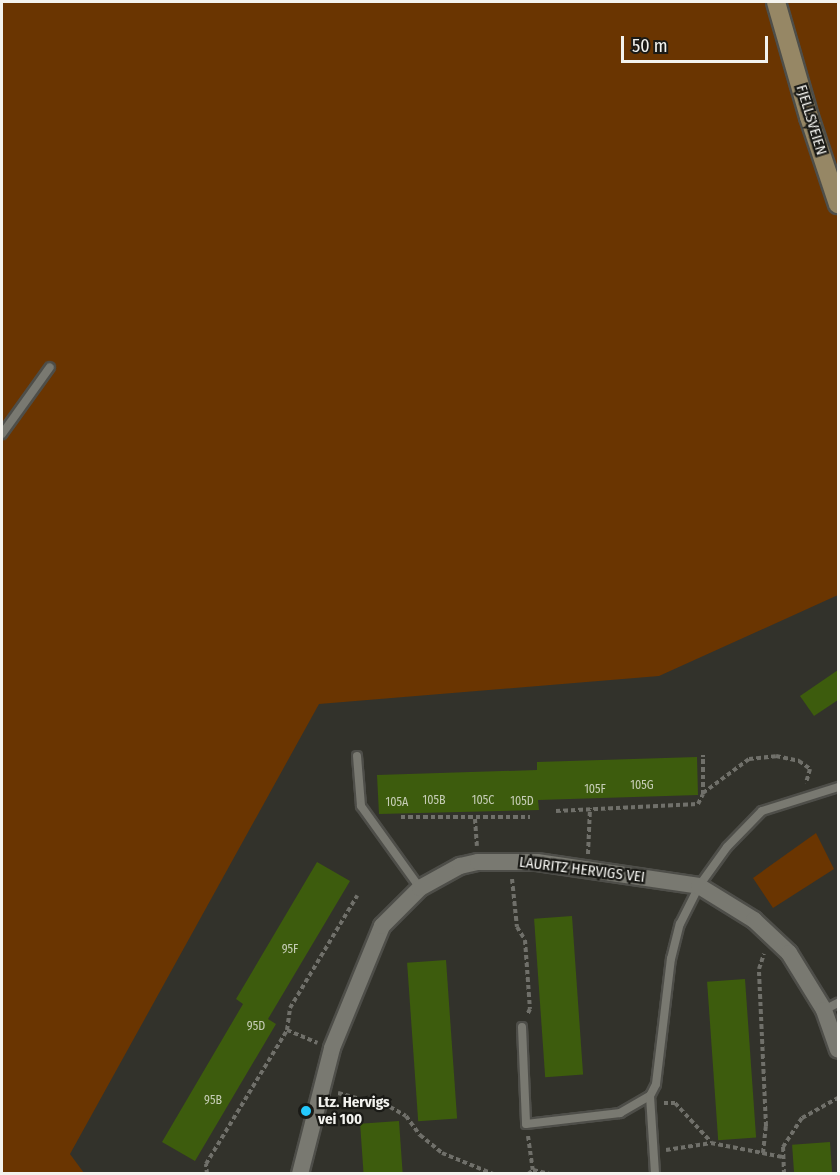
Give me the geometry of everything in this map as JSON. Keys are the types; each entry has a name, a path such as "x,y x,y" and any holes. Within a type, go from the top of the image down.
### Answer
{"main road":[{"name":"FJELLSVEIEN","path":"776,2 808,117 838,204"}],"street":[{"name":"LAURITZ HERVIGS VEI","path":"300,1173 332,1048 382,926 420,888 460,866 478,862 510,861 587,867 699,886 754,920 789,953 831,1007 838,1050"}],"lane":[{"path":"2,434 50,367"},
{"path":"357,756 361,807 420,888"},
{"path":"655,1173 650,1100 656,1084 671,959 680,924 699,886 727,847 762,812 804,795 838,787"},
{"path":"522,1027 526,1124 620,1113 650,1100"}],"path":[{"path":"703,755 703,794"},
{"path":"556,811 698,804 703,794 748,759 777,756 799,761 810,769 804,795"},
{"path":"587,867 590,808"},
{"path":"401,817 475,819 530,817"},
{"path":"475,819 478,862"},
{"path":"510,861 517,927 525,940 530,1009 522,1027"},
{"path":"207,1173 206,1164 287,1030 290,1008 357,896"},
{"path":"763,1153 766,1125 759,969 771,936"},
{"path":"287,1030 332,1048"},
{"path":"320,1088 390,1107 406,1116 420,1135 442,1153 493,1173"},
{"path":"784,1173 783,1147 802,1118 838,1098"},
{"path":"650,1100 675,1102 711,1143"},
{"path":"526,1124 533,1170"},
{"path":"653,1153 711,1143 783,1157"},
{"path":"528,1173 533,1170 550,1173"}],"shaded area":[{"path":"2,2 838,2 838,595 659,676 319,704 70,1154 84,1173 2,1174"},
{"path":"816,833 834,869 773,908 753,878"}],"building":[{"path":"838,670 838,700 814,716 800,696"},
{"path":"697,757 698,795 538,800 539,810 379,814 377,775 537,770 537,762"},
{"path":"317,862 350,881 268,1019 276,1024 195,1161 162,1142 243,1004 236,999"},
{"path":"572,916 583,1075 545,1077 534,919"},
{"path":"446,960 457,1119 418,1121 407,963"},
{"path":"745,979 756,1138 718,1140 707,982"},
{"path":"399,1121 403,1174 364,1174 360,1124"},
{"path":"830,1142 832,1174 794,1174 792,1145"}],"place":[{"name":"Ltz. Hervigs vei 100","path":"306,1111"}]}
